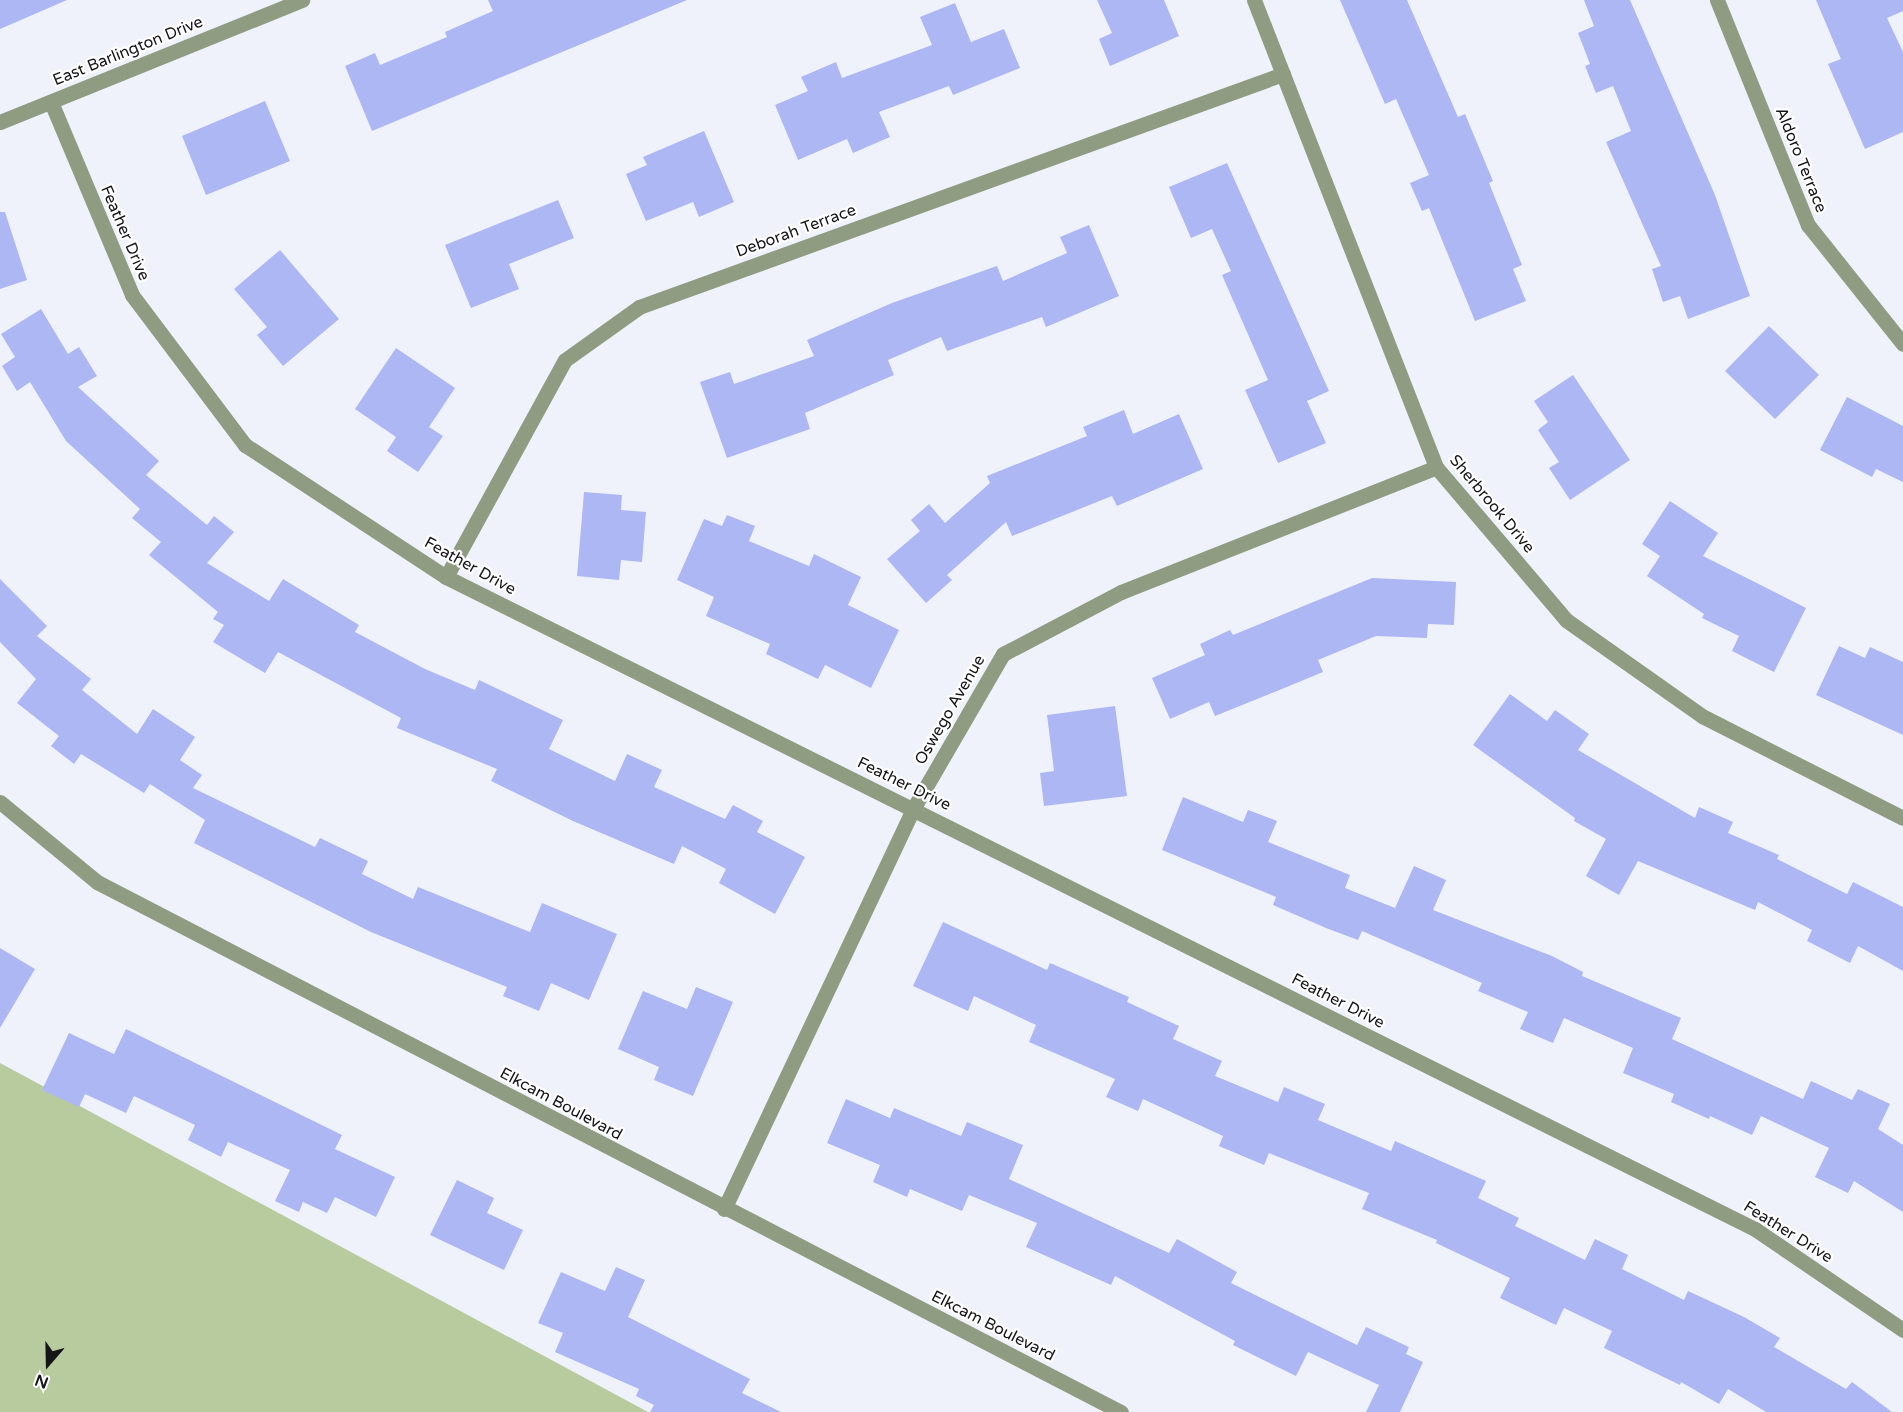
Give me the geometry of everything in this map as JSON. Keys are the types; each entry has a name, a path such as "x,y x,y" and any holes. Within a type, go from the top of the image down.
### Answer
{"street":[{"name":"East Barlington Drive","path":"0,122 302,0"},
{"name":"Sherbrook Drive","path":"1254,0 1436,467 1566,620 1702,716 1903,818"},
{"name":"Aldoro Terrace","path":"1717,0 1808,225 1903,344"},
{"name":"Deborah Terrace","path":"446,577 565,360 639,308 1283,74"},
{"name":"Feather Drive","path":"51,102 132,295 245,445 446,577 1755,1229 1903,1330"},
{"name":"Oswego Avenue","path":"724,1209 913,809 1003,654 1121,592 1436,467"},
{"name":"Elkcam Boulevard","path":"0,802 97,882 724,1209 1121,1412"}],"green space":[{"path":"0,1063 648,1412 0,1412"}],"building":[{"path":"0,0 67,0 0,29"},
{"path":"488,0 687,0 372,131 345,66 375,53 380,65 447,37 445,32 493,11"},
{"path":"1097,0 1164,0 1179,36 1110,66 1099,39 1112,33"},
{"path":"1340,0 1407,0 1458,117 1465,114 1493,181 1489,183 1522,265 1513,269 1526,301 1475,321 1429,208 1422,211 1410,183 1429,175 1396,99 1385,104"},
{"path":"1584,0 1630,0 1715,195 1750,296 1688,319 1680,296 1663,302 1652,269 1661,266 1606,142 1631,131 1613,86 1596,93 1585,66 1590,64 1578,33 1594,26"},
{"path":"1816,0 1903,0 1903,11 1887,18 1903,52 1903,132 1865,149 1828,64 1841,59"},
{"path":"955,3 971,42 1004,29 1020,68 953,95 949,86 879,112 890,137 853,153 847,139 798,160 775,105 808,91 801,77 836,62 842,78 932,45 920,17"},
{"path":"265,101 290,161 206,195 182,136"},
{"path":"704,131 734,202 699,217 693,202 646,221 626,174 647,165 643,157"},
{"path":"1227,163 1329,391 1307,401 1326,443 1278,463 1245,390 1268,380 1222,275 1231,271 1212,229 1191,238 1169,187"},
{"path":"558,200 574,238 509,264 519,289 471,308 445,245"},
{"path":"0,212 5,212 27,280 0,289"},
{"path":"1089,225 1119,296 1046,327 1042,317 947,351 941,337 888,360 894,375 805,413 810,429 727,458 700,382 730,372 734,384 814,356 807,340 892,303 997,266 1003,281 1067,253 1060,237"},
{"path":"280,250 339,319 283,366 257,335 267,327 234,289"},
{"path":"41,309 68,354 79,347 97,376 78,387 159,461 146,475 207,525 214,516 234,532 207,563 269,601 283,579 359,625 355,632 425,669 475,690 479,680 563,720 549,749 615,781 627,754 662,770 654,787 725,819 733,805 763,821 757,832 805,857 775,914 719,883 726,869 682,846 674,864 573,821 491,781 497,769 397,728 401,718 278,652 265,673 213,642 224,625 213,619 218,612 149,555 161,542 132,518 140,509 66,441 30,382 17,391 2,366 15,357 1,334"},
{"path":"1769,326 1819,375 1775,419 1725,371"},
{"path":"396,348 455,388 429,427 443,436 418,472 387,451 396,437 355,409"},
{"path":"1573,375 1630,460 1570,500 1549,468 1559,462 1538,430 1548,422 1534,401"},
{"path":"1847,397 1903,426 1903,482 1876,469 1872,477 1820,450"},
{"path":"1124,410 1133,434 1179,414 1203,469 1117,506 1112,496 1012,536 1006,522 947,575 952,580 926,603 887,559 920,531 911,520 929,504 945,523 990,483 987,476 1087,436 1083,427"},
{"path":"584,492 622,495 621,510 646,512 642,562 621,560 619,580 577,576"},
{"path":"1670,501 1718,533 1703,556 1806,608 1774,672 1732,651 1739,636 1702,618 1704,614 1647,576 1660,556 1642,544"},
{"path":"727,515 755,526 749,541 809,566 814,554 861,577 848,605 899,630 871,688 825,665 818,679 766,654 770,644 706,616 714,597 677,580 704,519 722,526"},
{"path":"1372,578 1456,582 1454,625 1428,624 1427,638 1376,636 1318,660 1323,672 1215,716 1209,702 1170,719 1152,678 1205,655 1200,644 1230,630 1233,635"},
{"path":"0,579 47,626 37,636 91,679 82,690 137,734 153,709 195,737 180,760 202,775 193,788 315,847 320,838 368,861 362,874 413,899 418,887 530,932 542,903 617,934 589,1000 551,983 539,1011 503,996 507,987 371,932 194,843 205,820 150,784 144,793 81,754 74,764 51,746 59,736 17,703 36,679 0,642"},
{"path":"1839,646 1865,658 1870,647 1903,662 1903,735 1816,695"},
{"path":"1510,694 1547,721 1555,710 1589,734 1578,750 1695,818 1699,807 1733,822 1728,833 1779,855 1777,859 1847,894 1853,882 1903,907 1903,971 1858,946 1850,963 1807,941 1812,930 1758,902 1755,910 1638,861 1619,895 1586,876 1606,839 1574,821 1575,818 1473,745"},
{"path":"1115,706 1127,796 1044,806 1040,773 1054,771 1047,715"},
{"path":"1183,797 1243,822 1248,810 1277,821 1268,842 1350,875 1345,888 1395,908 1414,866 1446,880 1433,910 1552,956 1583,972 1582,976 1681,1018 1672,1039 1803,1099 1811,1081 1852,1100 1858,1089 1890,1104 1878,1129 1903,1145 1903,1212 1854,1181 1848,1193 1815,1177 1829,1148 1761,1116 1752,1135 1671,1102 1674,1094 1623,1073 1633,1048 1564,1018 1553,1043 1520,1029 1528,1012 1478,991 1482,983 1362,931 1358,940 1326,928 1273,905 1276,897 1162,850"},
{"path":"943,922 1047,970 1050,963 1129,997 1127,1002 1179,1026 1173,1039 1222,1061 1215,1076 1278,1102 1284,1087 1325,1104 1318,1120 1391,1151 1395,1141 1486,1181 1478,1198 1519,1218 1515,1226 1585,1260 1595,1239 1628,1255 1622,1269 1684,1300 1688,1291 1744,1317 1780,1338 1774,1347 1846,1389 1852,1382 1892,1412 1766,1412 1728,1389 1719,1404 1681,1382 1680,1385 1604,1348 1612,1331 1564,1308 1556,1325 1500,1298 1510,1278 1436,1243 1437,1240 1362,1209 1369,1193 1269,1153 1264,1165 1219,1146 1223,1136 1143,1099 1138,1111 1106,1097 1115,1079 1029,1042 1036,1025 974,996 968,1011 913,986"},
{"path":"0,948 35,969 0,1028"},
{"path":"696,987 733,1002 693,1096 654,1080 659,1067 618,1049 643,991 687,1009"},
{"path":"126,1029 342,1135 335,1149 395,1177 376,1217 335,1197 327,1213 303,1202 299,1212 275,1201 290,1170 228,1142 221,1157 188,1140 195,1125 134,1096 126,1113 85,1094 79,1107 42,1090 69,1033 114,1054"},
{"path":"846,1099 890,1118 894,1108 961,1136 967,1122 1023,1145 1009,1179 1169,1253 1177,1239 1237,1272 1231,1283 1357,1345 1366,1327 1409,1347 1406,1354 1423,1362 1400,1412 1366,1412 1379,1385 1308,1352 1296,1376 1233,1345 1235,1341 1115,1276 1111,1285 1026,1247 1037,1223 969,1195 962,1211 910,1189 907,1197 873,1182 880,1165 827,1143"},
{"path":"457,1180 494,1198 487,1213 523,1230 504,1270 430,1235"},
{"path":"616,1267 645,1280 628,1317 750,1379 742,1393 781,1412 650,1412 654,1405 636,1396 639,1389 555,1352 563,1333 538,1323 561,1272 605,1291"}]}
